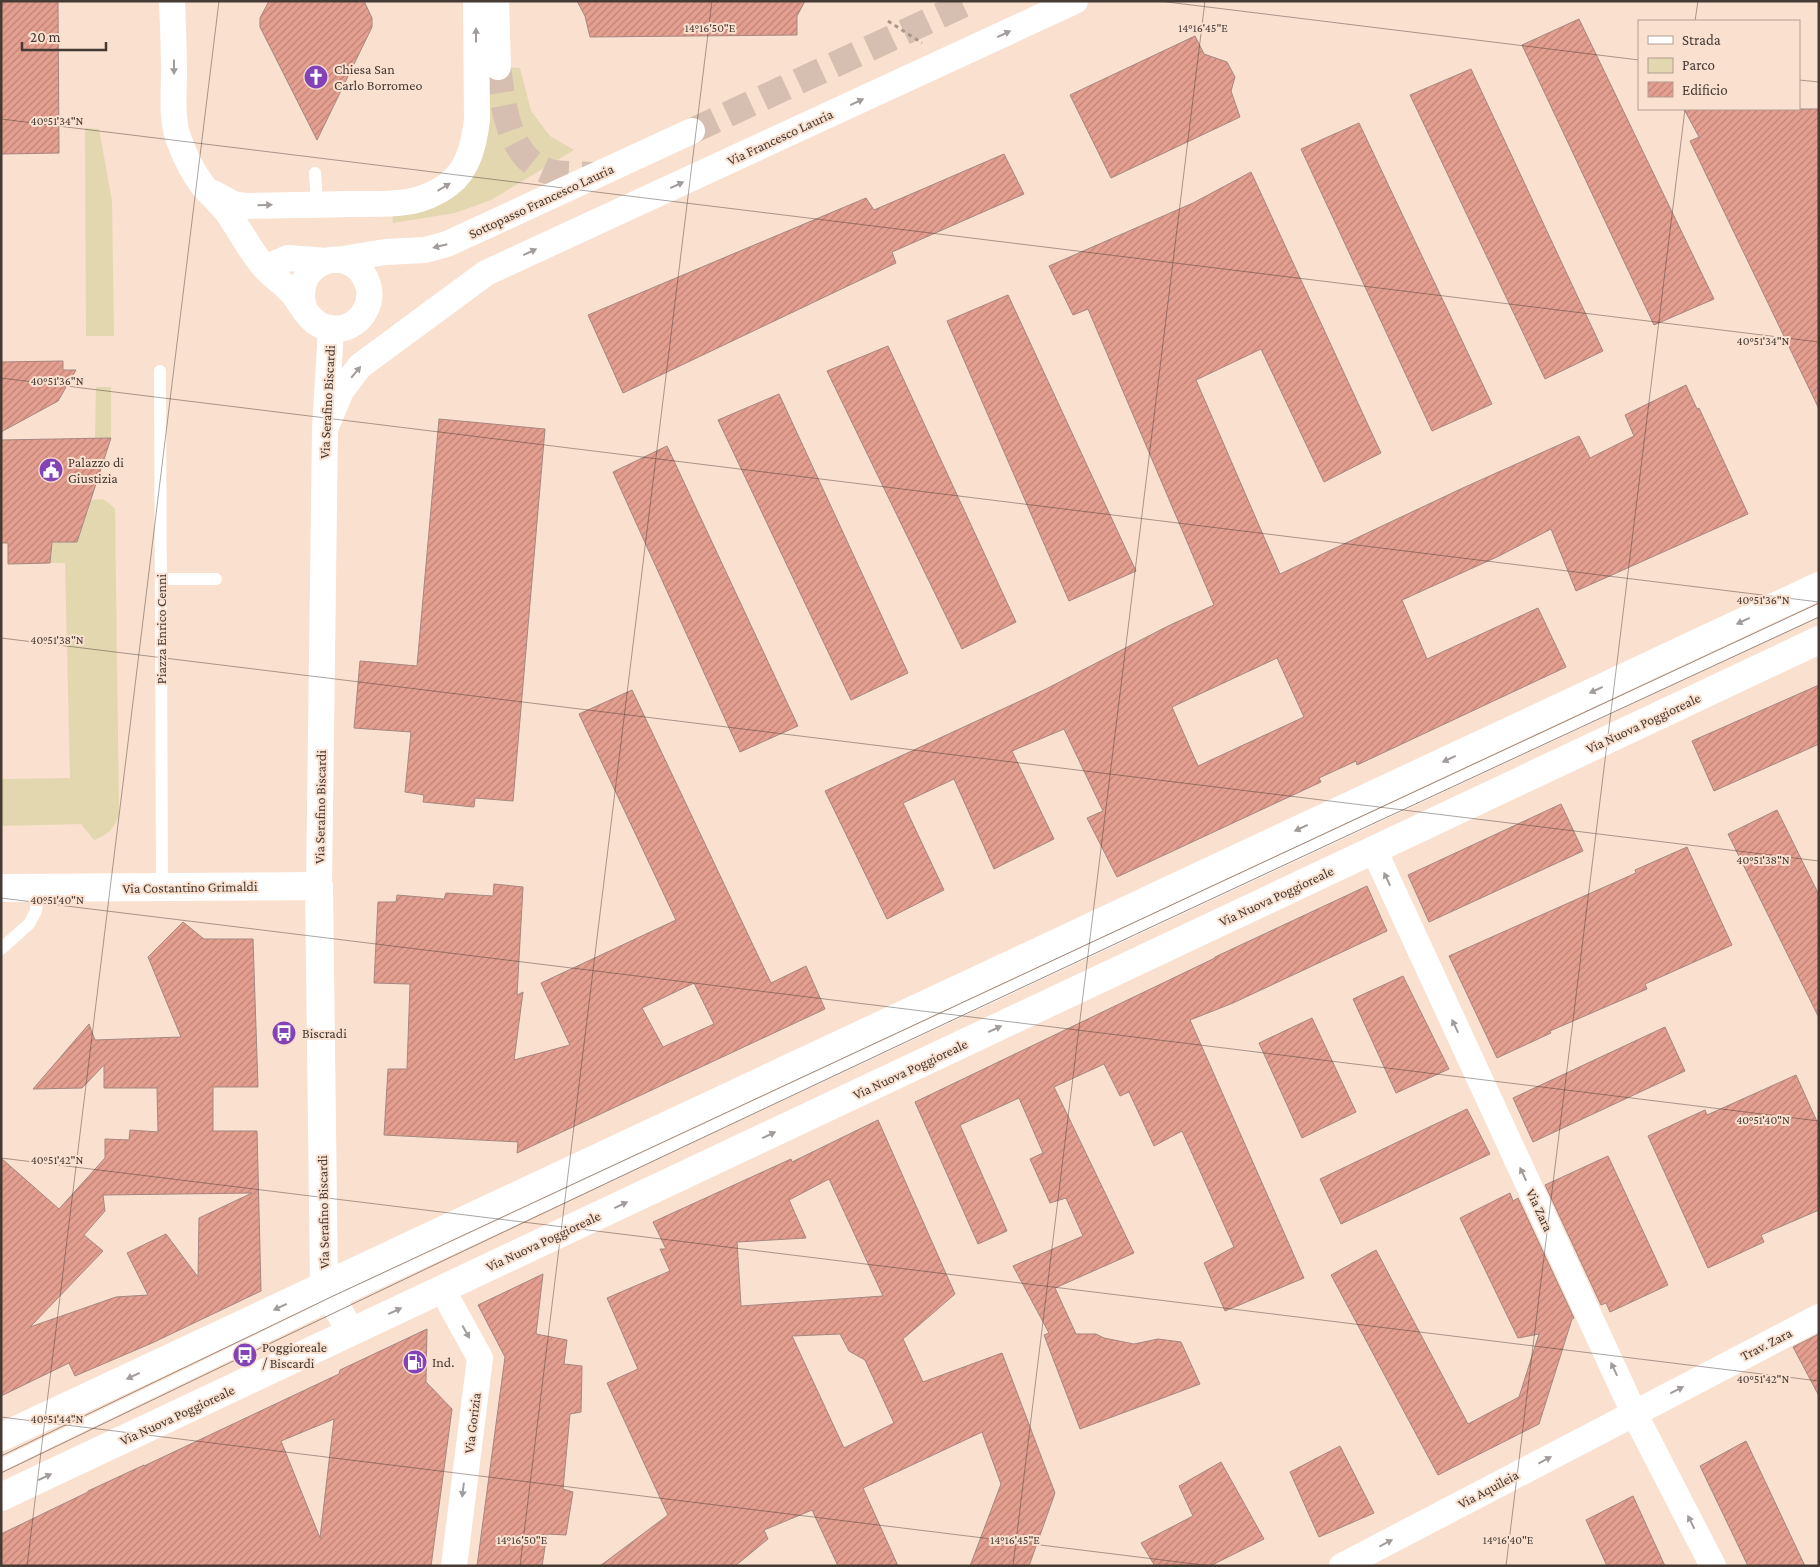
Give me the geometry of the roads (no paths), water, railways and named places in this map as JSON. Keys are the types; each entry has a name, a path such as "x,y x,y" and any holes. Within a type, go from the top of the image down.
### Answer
{"main road":[{"path":"1,1437 329,1295 1819,586"},
{"name":"Via Nuova Poggioreale","path":"1,1497 1819,640"},
{"name":"Via Costantino Grimaldi","path":"1,888 319,886"},
{"name":"Via Serafino Biscardi","path":"319,886 329,1295"},
{"path":"329,1295 351,1332"}],"street":[{"path":"172,1 173,116 178,139 190,166 204,186 227,212 265,268 291,292 310,318 320,325 340,327 414,326"},
{"path":"204,186 221,199 233,204 247,206 408,202 449,185 461,172 471,153 477,120 476,1"},
{"path":"496,1 498,66"},
{"name":"Via Francesco Lauria","path":"325,429 341,391 360,366 486,273 1075,1"},
{"name":"Sottopasso Francesco Lauria","path":"332,260 384,252 425,250 447,244 692,131"},
{"path":"265,268 288,258 348,262 358,268 366,277 370,299 366,311 359,320 340,327"},
{"path":"304,308 301,288 310,270 318,264 332,260"},
{"name":"Via Serafino Biscardi","path":"319,886 325,429 340,327"},
{"name":"Via Zara","path":"1374,850 1634,1413 1713,1566"},
{"name":"Via Gorizia","path":"442,1289 480,1358 454,1566"},
{"name":"Trav. Zara","path":"1634,1413 1819,1317"},
{"name":"Via Aquileia","path":"1342,1566 1634,1413"}],"lane":[{"path":"316,173 316,204"},
{"name":"Piazza Enrico Cenni","path":"160,371 162,888"},
{"path":"161,579 216,579"},
{"path":"1,1465 329,1295 1819,610"},
{"path":"1,949 29,924 36,911 38,888"},
{"path":"1,936 29,924"}],"tunnel":[{"path":"692,131 971,1"},
{"path":"498,67 509,126 523,154 534,164 547,171 564,174 597,175"}],"tram line":[{"path":"1,1456 331,1297 1819,603"},
{"path":"1,1473 908,1041 1819,617"}],"place":[{"name":"Chiesa San Carlo Borromeo","path":"316,77"},
{"name":"Palazzo di Giustizia","path":"51,470"},
{"name":"Biscradi","path":"284,1033"},
{"name":"Poggioreale / Biscardi","path":"245,1355"},
{"name":"Ind.","path":"415,1362"}]}
